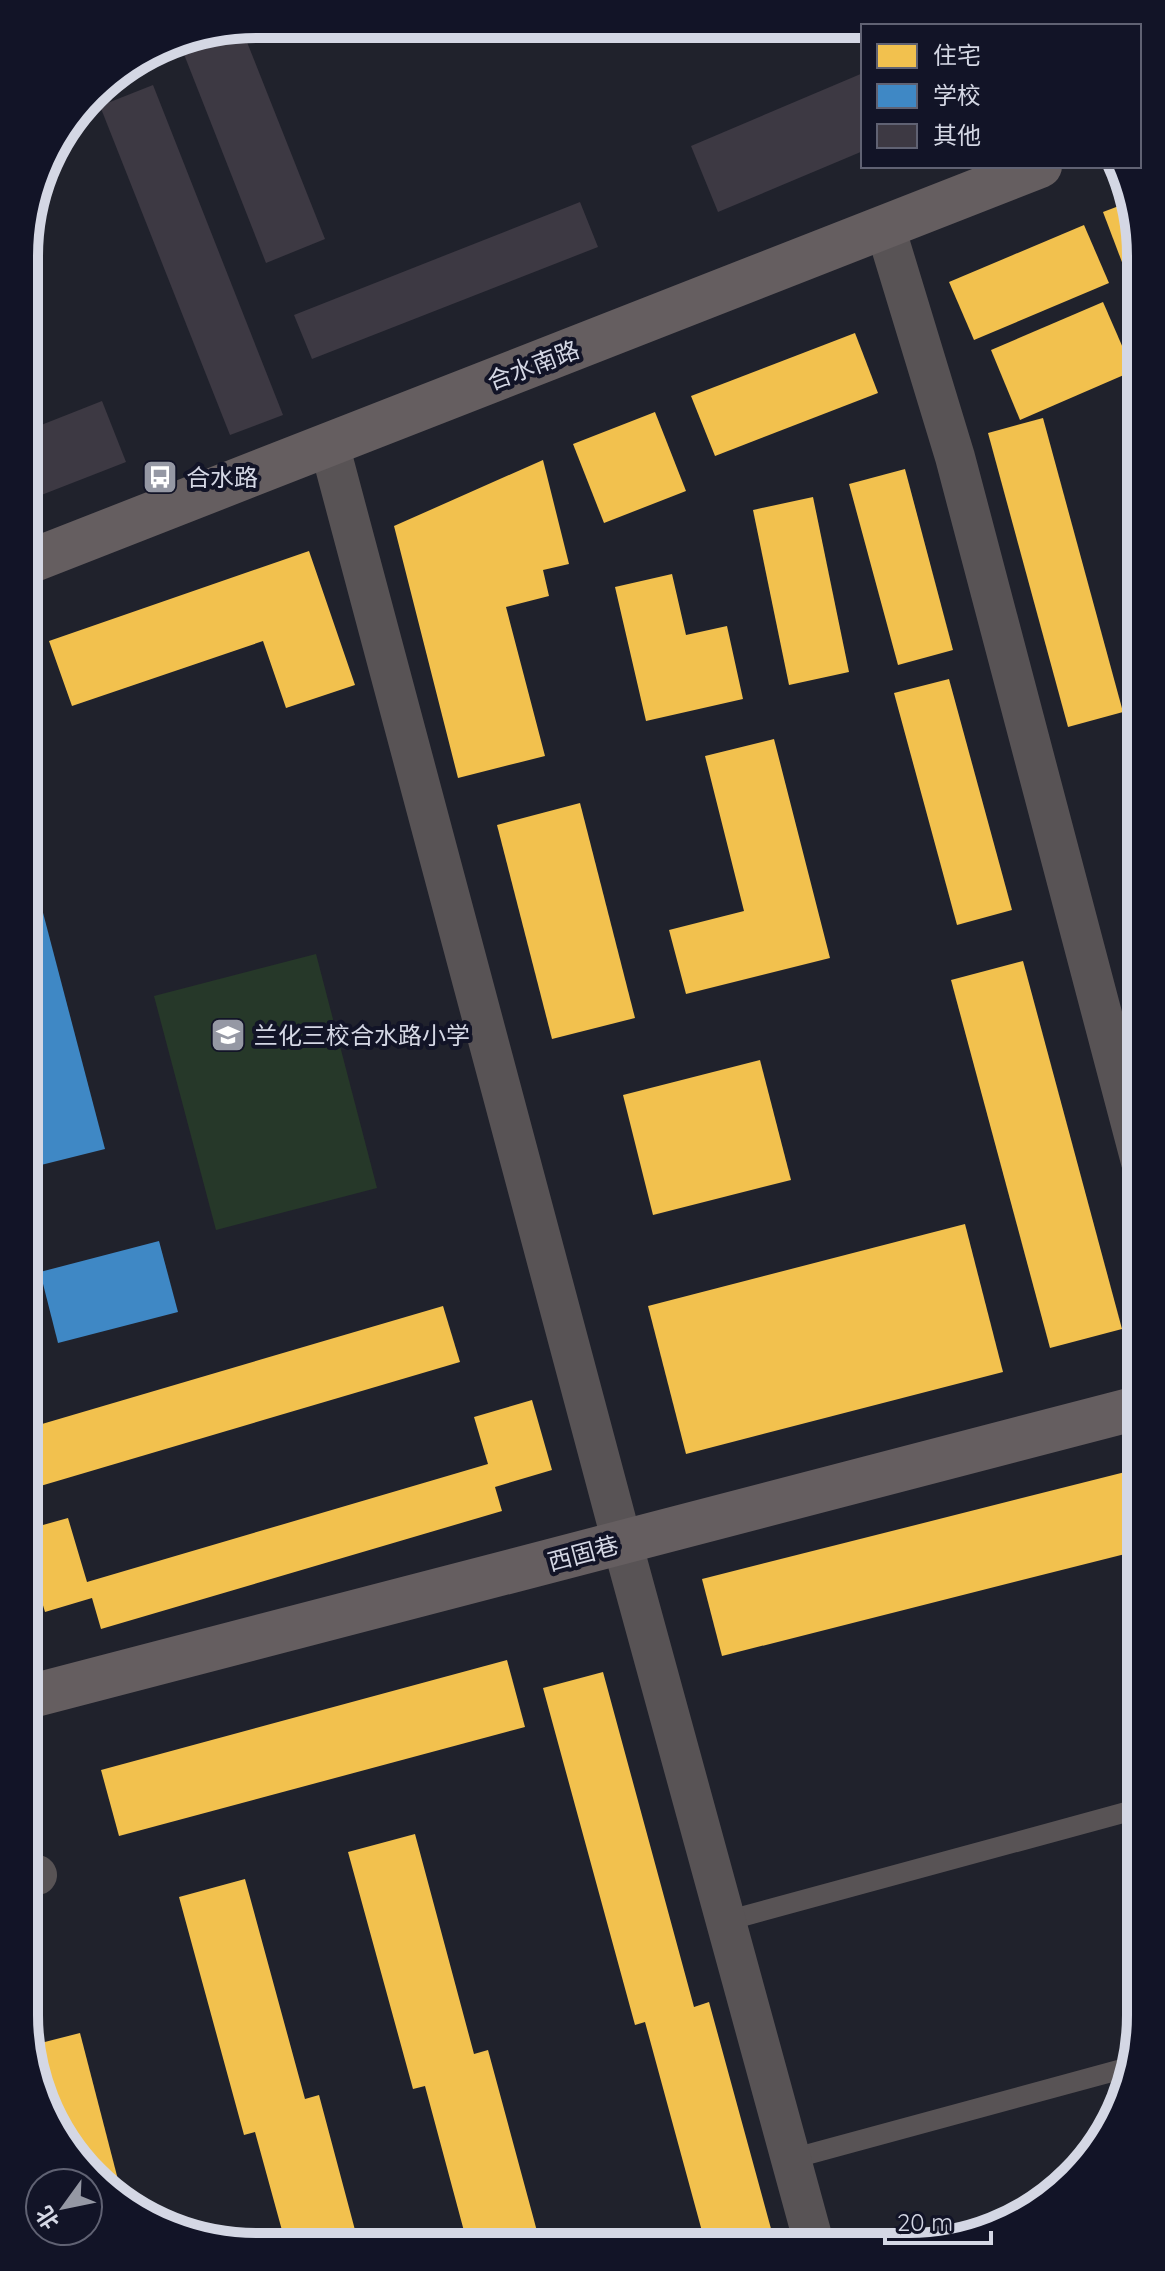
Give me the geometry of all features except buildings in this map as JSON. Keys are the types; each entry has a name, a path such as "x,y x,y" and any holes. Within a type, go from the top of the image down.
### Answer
{"street":[{"name":"合水南路","path":"38,558 1035,168"},
{"path":"885,227 955,457 1127,1109"},
{"path":"329,444 622,1542 811,2233"},
{"name":"西固巷","path":"38,1694 1127,1411"}],"lane":[{"path":"726,1921 1127,1812"},
{"path":"791,2159 1120,2070"}],"green space":[{"path":"316,954 377,1188 216,1230 154,996"}],"place":[{"name":"合水路","path":"160,477"},
{"name":"兰化三校合水路小学","path":"228,1035"}]}
